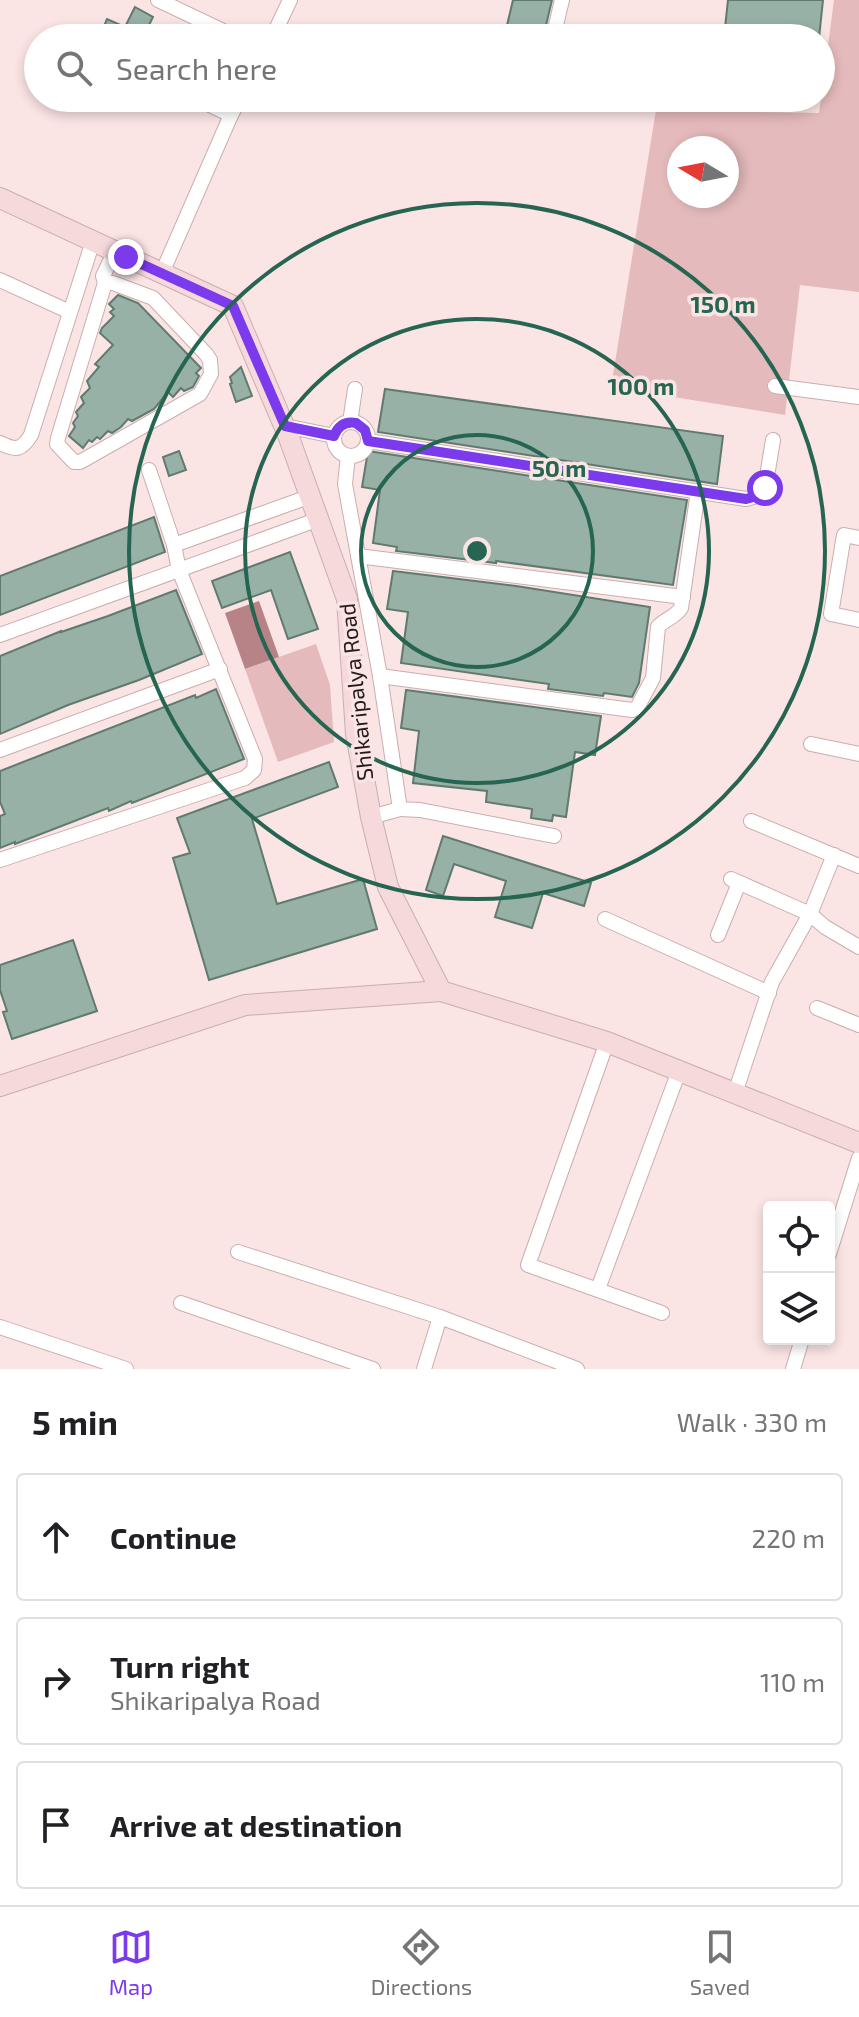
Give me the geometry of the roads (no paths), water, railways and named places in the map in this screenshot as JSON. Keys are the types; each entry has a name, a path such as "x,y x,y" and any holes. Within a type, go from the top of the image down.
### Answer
{"street":[{"path":"158,0 209,24"},
{"path":"279,24 290,0"},
{"path":"556,24 562,0"},
{"path":"225,112 231,115"},
{"path":"162,273 233,112"},
{"name":"Shikaripalya Road","path":"0,198 233,306 285,426 347,599 356,734 371,817 388,887 441,991"},
{"path":"0,443 18,448 31,435 93,241"},
{"path":"109,283 153,298 206,354 212,367 211,374 200,394 80,462 74,462 57,444 58,438 109,283 121,254"},
{"path":"0,280 70,312"},
{"path":"775,386 859,397"},
{"path":"350,422 355,389"},
{"path":"350,422 365,430 368,441 359,454 348,456 336,447 334,436 340,426 350,422"},
{"path":"285,426 334,436"},
{"path":"368,441 746,499 757,496 765,488 773,440"},
{"path":"348,456 345,484 380,676 400,809"},
{"path":"0,860 250,775 254,770 255,759 179,570 149,470"},
{"path":"380,676 632,710 637,708 653,678 658,627 678,614 681,608 698,491"},
{"path":"174,545 311,496"},
{"path":"0,635 319,519"},
{"path":"859,538 844,535 831,614 859,620"},
{"path":"358,556 683,597"},
{"path":"0,750 220,669"},
{"path":"811,744 859,754"},
{"path":"371,817 400,809 420,810 554,836"},
{"path":"751,821 859,866"},
{"path":"735,1093 772,982 810,914 834,855"},
{"path":"718,935 735,881 810,914 825,927 859,947"},
{"path":"605,919 769,993"},
{"path":"0,1086 245,1005 441,991 607,1042 859,1143"},
{"path":"817,1008 859,1025"},
{"path":"607,1042 528,1265 662,1313"},
{"path":"598,1289 679,1071"},
{"path":"835,1235 859,1158"},
{"path":"238,1252 440,1317 577,1369"},
{"path":"181,1303 373,1369"},
{"path":"424,1369 440,1317"},
{"path":"0,1327 126,1369"},
{"path":"793,1369 800,1345"}]}
